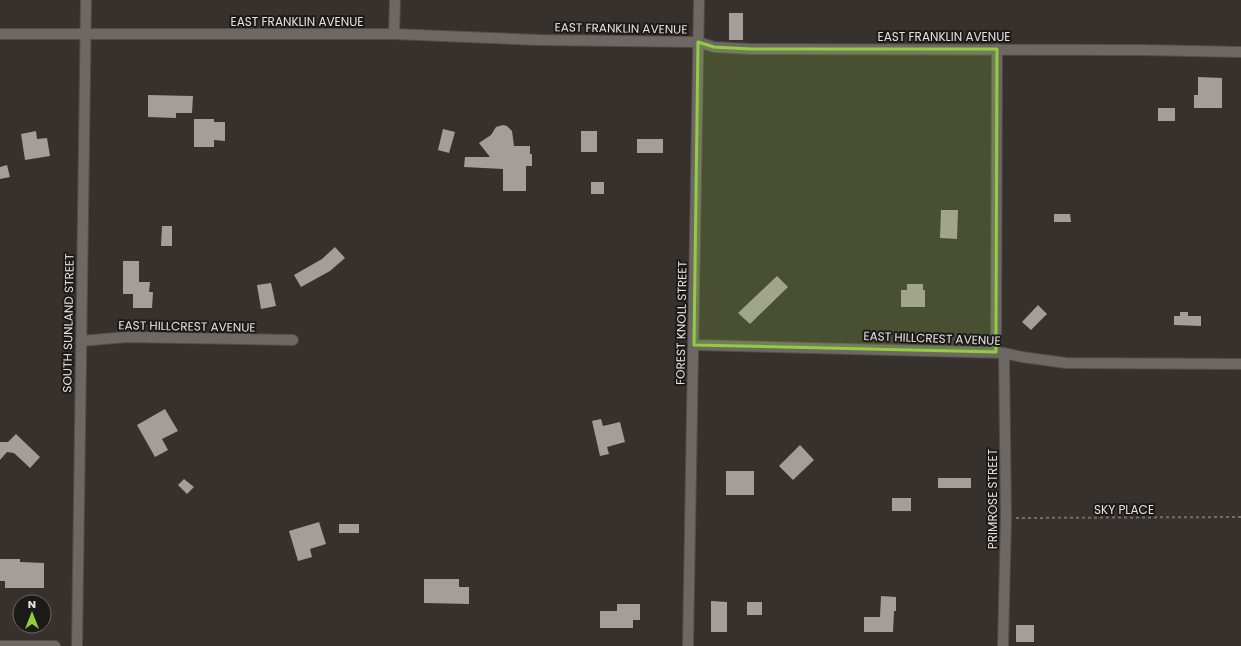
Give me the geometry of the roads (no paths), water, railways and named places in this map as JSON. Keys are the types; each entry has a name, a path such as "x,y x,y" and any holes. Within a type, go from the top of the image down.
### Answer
{"street":[{"name":"SOUTH SUNLAND STREET","path":"77,646 86,0"},
{"path":"394,34 395,0"},
{"name":"FOREST KNOLL STREET","path":"688,646 699,0"},
{"name":"EAST FRANKLIN AVENUE","path":"0,34 394,34 540,40 698,42 714,47 751,49 997,49 1241,52"},
{"name":"PRIMROSE STREET","path":"997,49 1000,353 1006,518 1003,646"},
{"name":"EAST HILLCREST AVENUE","path":"81,341 127,337 293,340"},
{"name":"EAST HILLCREST AVENUE","path":"694,345 1000,353 1066,363 1241,364"},
{"path":"0,646 55,646"}]}
